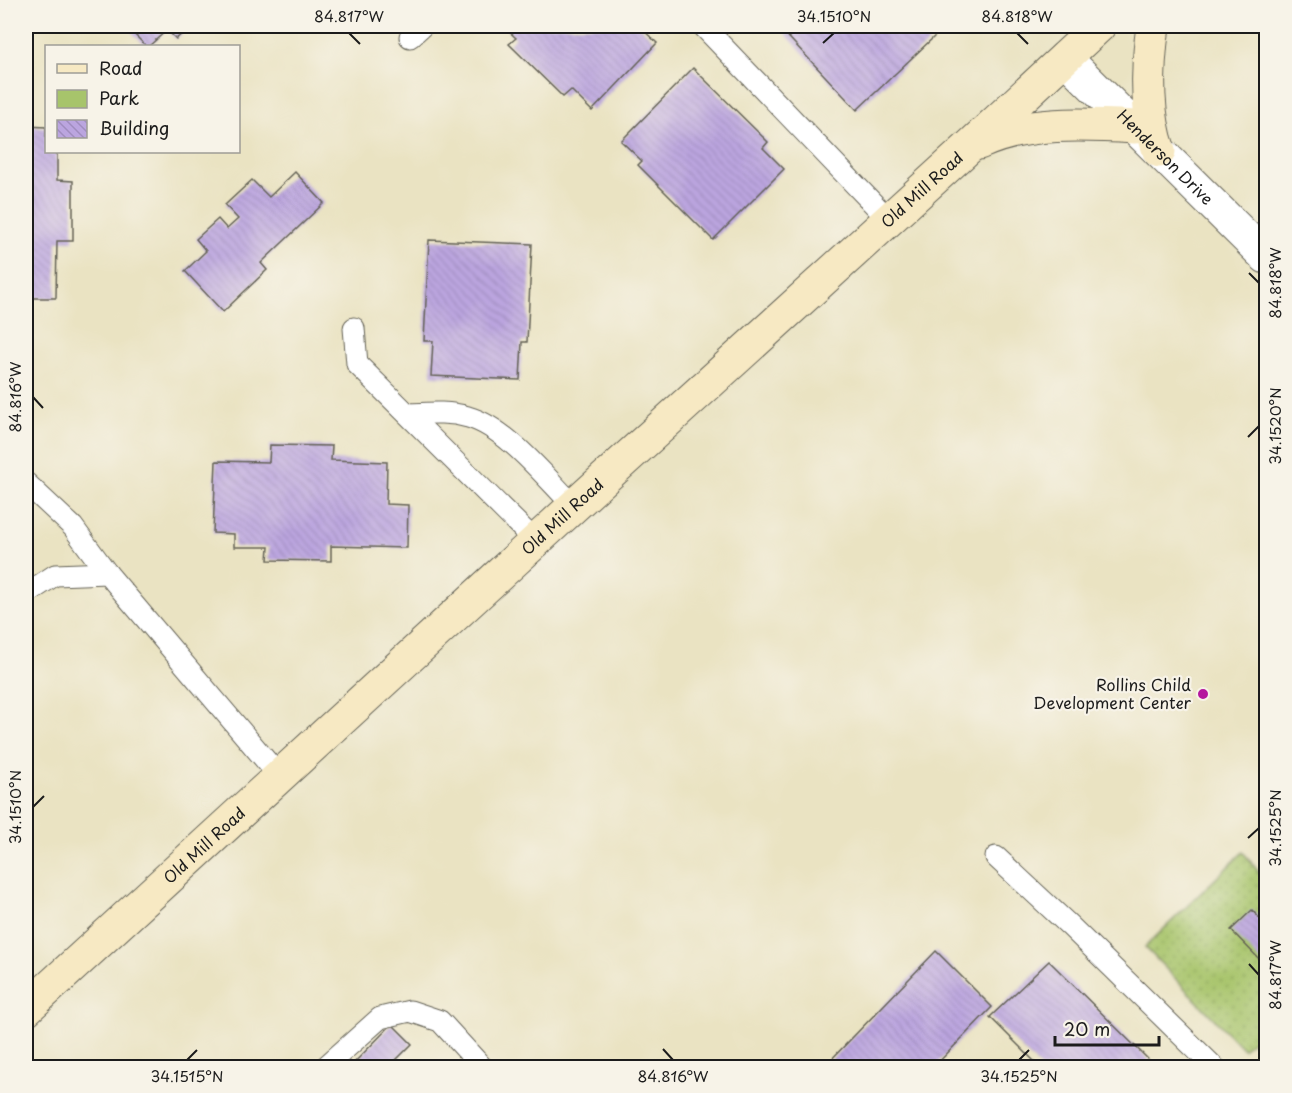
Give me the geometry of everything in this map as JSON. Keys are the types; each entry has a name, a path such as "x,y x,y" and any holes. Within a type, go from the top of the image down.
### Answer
{"street":[{"name":"Old Mill Road","path":"26,1009 1099,26"},
{"path":"1154,26 1149,56 1149,88 1153,134 1159,151"},
{"name":"Henderson Drive","path":"1065,58 1266,257"},
{"path":"969,147 991,137 1020,130 1060,126 1135,127"}],"lane":[{"path":"703,26 889,220"},
{"path":"354,328 357,364 535,541"},
{"path":"408,414 445,413 468,417 488,425 507,438 573,506"},
{"path":"26,483 73,527 107,573 279,776"},
{"path":"26,594 55,575 107,573"},
{"path":"996,857 1215,1068"},
{"path":"324,1068 380,1018 410,1011 440,1021 483,1068"}],"green space":[{"path":"1243,852 1266,881 1266,1028 1243,1049 1145,947"}],"building":[{"path":"136,26 191,26 176,39 167,30 150,45 145,45 130,30"},
{"path":"503,26 639,26 657,43 592,111 571,90 563,97 509,44 516,38"},
{"path":"778,26 925,26 935,36 857,110"},
{"path":"693,68 768,142 763,148 784,169 713,240 638,165 642,161 621,141"},
{"path":"26,126 45,127 45,153 57,153 57,180 73,181 73,241 57,241 56,298 26,298"},
{"path":"295,172 324,203 261,263 267,270 223,312 185,271 206,251 196,239 218,219 227,229 238,219 225,205 252,180 269,197"},
{"path":"429,240 532,244 527,342 522,342 520,380 431,376 433,341 424,341"},
{"path":"270,445 332,446 331,460 387,462 386,504 408,505 407,548 331,546 331,561 268,560 269,547 234,547 234,534 213,533 216,461 269,462"},
{"path":"1252,910 1266,925 1266,960 1263,963 1231,930"},
{"path":"936,951 992,1007 933,1068 823,1068"},
{"path":"1049,961 1157,1068 1041,1068 990,1017"},
{"path":"392,1024 412,1044 395,1061 401,1068 349,1068"}],"place":[{"name":"Rollins Child Development Center","path":"1203,694"}]}
